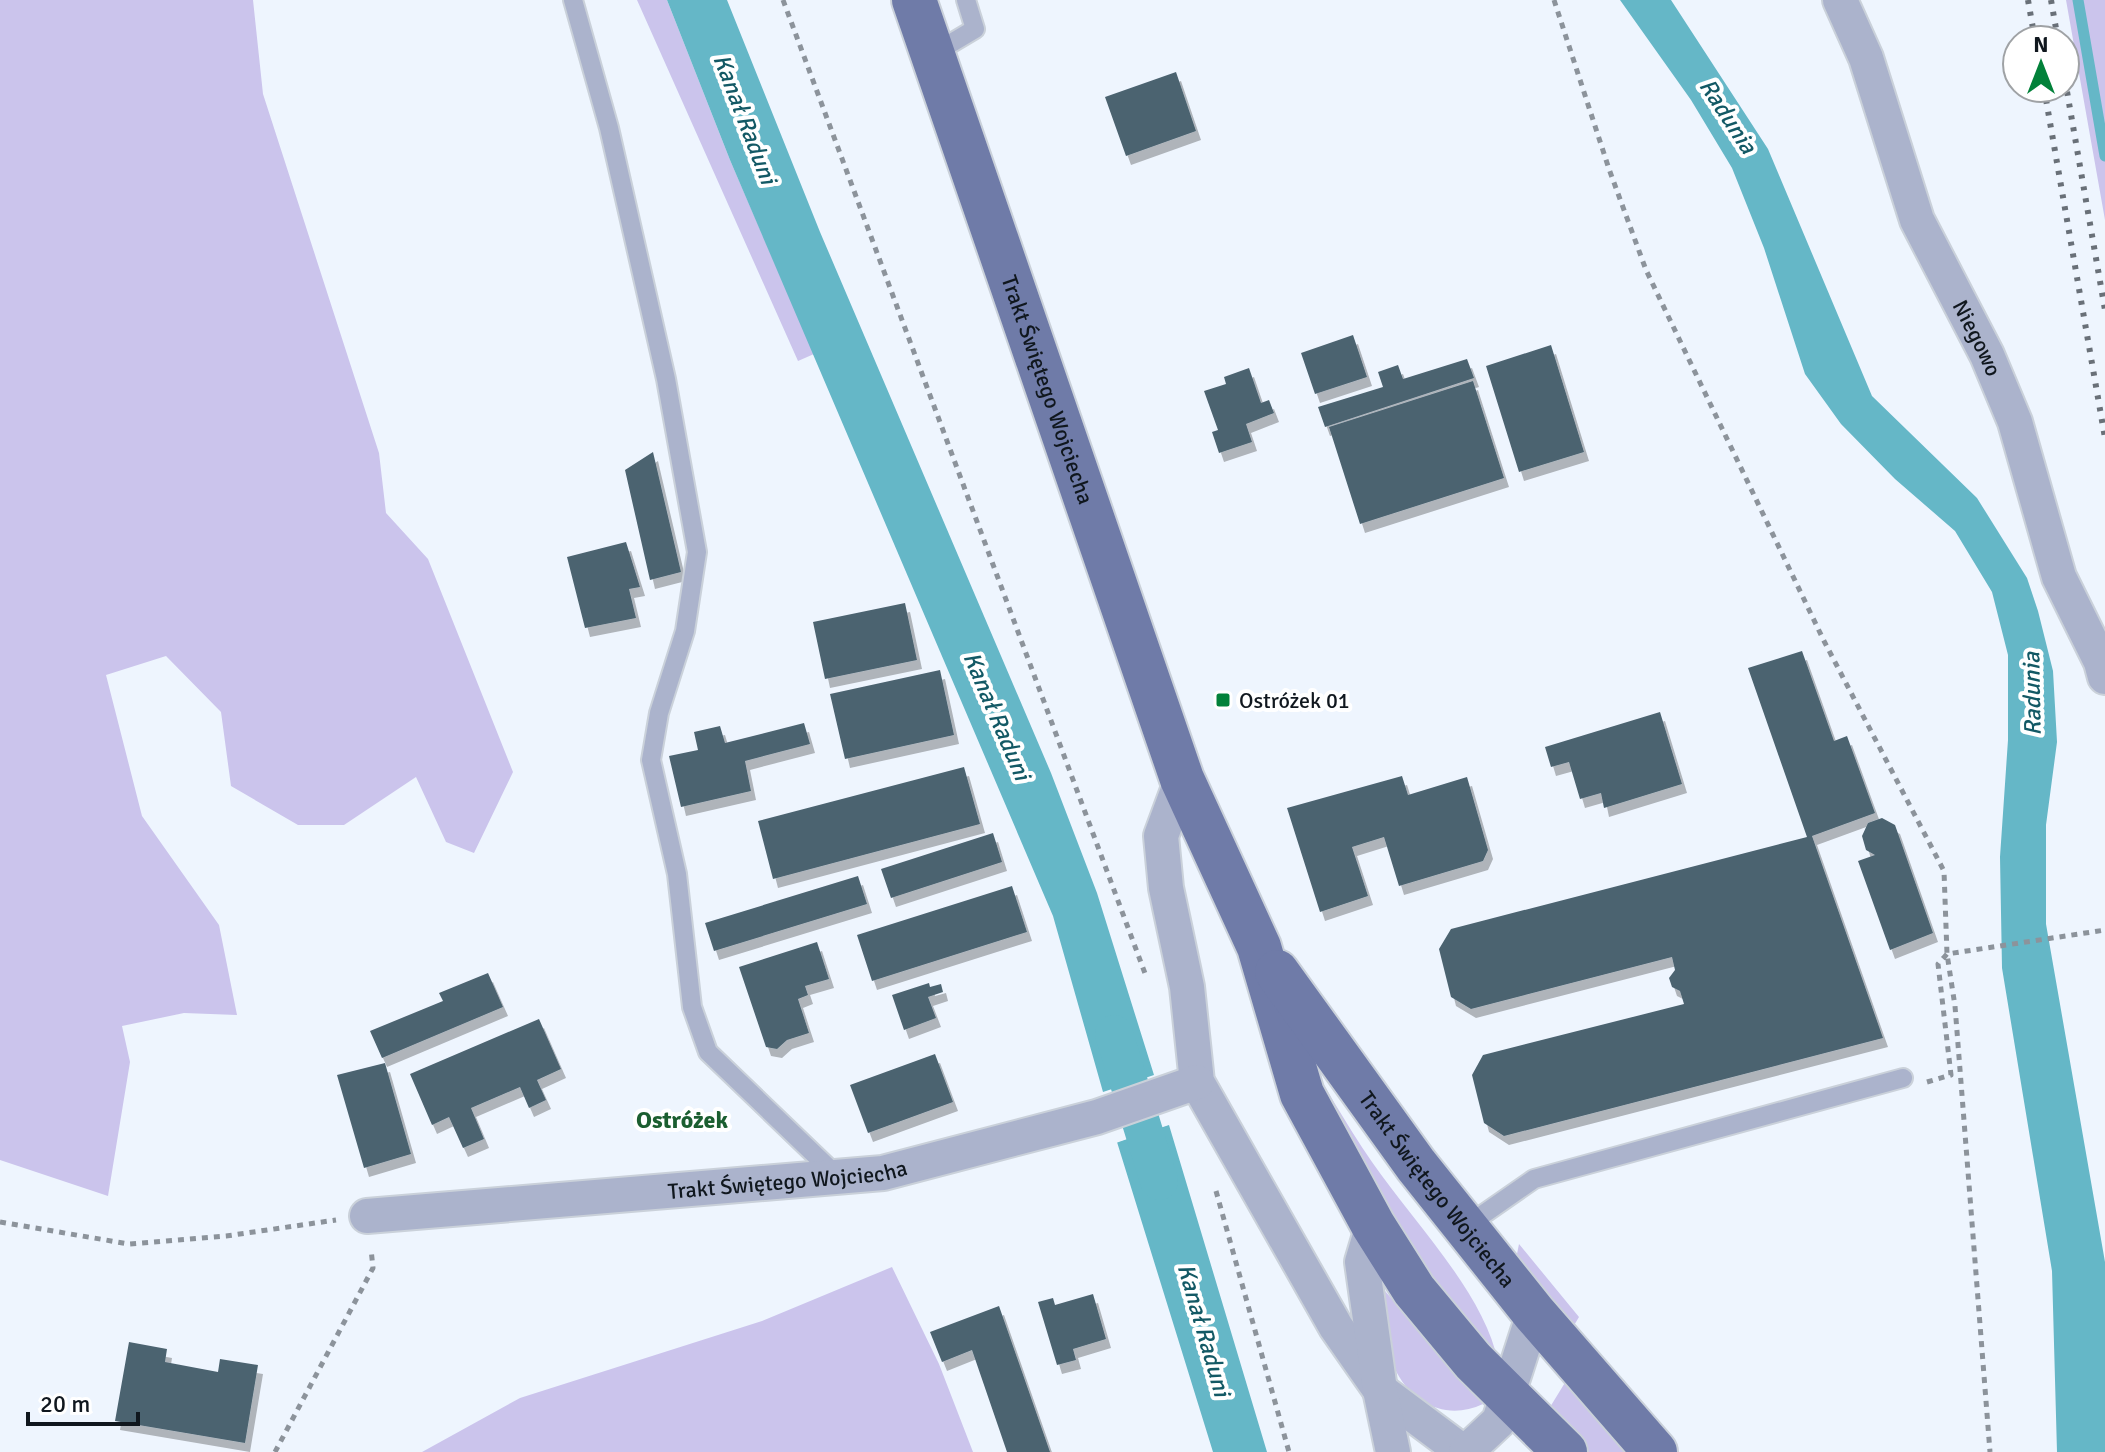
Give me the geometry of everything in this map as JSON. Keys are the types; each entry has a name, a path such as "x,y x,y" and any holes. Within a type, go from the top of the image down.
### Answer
{"main road":[{"name":"Trakt Świętego Wojciecha","path":"914,0 1182,779 1259,947 1302,1094 1373,1225 1414,1290 1508,1396 1565,1452"},
{"name":"Trakt Świętego Wojciecha","path":"1259,947 1416,1165 1534,1313 1655,1452"}],"street":[{"name":"Niegowo","path":"1840,0 1866,58 1917,220 1987,355 2015,422 2059,577 2101,662 2105,677"},
{"path":"1182,779 1161,836 1166,888 1187,987 1184,1087 1336,1327 1380,1390 1464,1452 1499,1421 1534,1313"},
{"name":"Trakt Świętego Wojciecha","path":"367,1216 883,1173 1097,1117 1184,1087"},
{"path":"1373,1225 1362,1262 1380,1390 1393,1452"}],"lane":[{"path":"573,0 609,128 666,379 697,552 685,631 659,713 651,760 677,874 692,1007 708,1052 837,1176"},
{"path":"933,54 975,29 966,0"},
{"path":"1465,1227 1534,1179 1903,1078"}],"path":[{"path":"783,0 1048,705 1148,984"},
{"path":"1554,0 1646,270 1824,641 1944,871 1947,954 1955,1006 1990,1452"},
{"path":"1903,1078 1921,1083 1951,1075 1938,964 1947,954 2105,930"},
{"path":"1213,1181 1289,1452"},
{"path":"0,1222 129,1244 226,1236 367,1216 373,1268 275,1452"}],"shaded area":[{"path":"0,0 253,0 263,94 379,453 386,513 428,559 513,772 474,853 446,842 416,777 344,825 298,825 231,786 221,712 166,656 106,675 142,816 219,925 237,1015 184,1013 122,1026 130,1062 108,1196 0,1160"},
{"path":"637,0 667,0 730,160 814,354 798,361"},
{"path":"2066,0 2105,0 2105,220 2081,85 2081,24 2070,24"},
{"path":"1298,1041 1372,1162 1463,1284 1490,1336 1498,1362 1440,1295 1373,1197"},
{"path":"1519,1244 1579,1317 1573,1327 1516,1259"},
{"path":"892,1267 939,1364 973,1452 422,1452 520,1398 762,1321"},
{"path":"1385,1291 1483,1404 1458,1411 1434,1407 1423,1402 1404,1384 1390,1354"},
{"path":"1566,1381 1629,1452 1589,1452 1547,1412"}],"water":[{"path":"667,0 727,0 820,232 1051,773 1097,893 1154,1075 1103,1092 1053,916 730,160"},
{"name":"Radunia","path":"1620,0 1671,0 1768,149 1872,396 1977,498 2027,578 2053,671 2057,742 2046,825 2046,924 2105,1262 2105,1452 2057,1452 2052,1271 2002,968 2000,857 2008,740 2008,655 1992,592 1955,531 1895,479 1841,424 1805,374 1764,248 1732,168 1691,100"},
{"path":"1169,1125 1267,1452 1213,1452 1117,1142"}],"pier":[{"path":"1168,1121 1173,1123 1113,1144 1115,1139"}],"building":[{"path":"1176,72 1196,131 1126,156 1105,97"},
{"path":"1353,335 1367,377 1315,394 1301,353"},
{"path":"1551,345 1584,452 1519,472 1486,366"},
{"path":"1467,359 1474,378 1325,427 1318,407 1383,387 1378,372 1398,365 1403,379"},
{"path":"1249,368 1261,403 1269,400 1274,413 1246,424 1252,442 1219,453 1212,432 1218,430 1204,391 1226,384 1224,377"},
{"path":"1473,381 1504,478 1360,524 1329,427"},
{"path":"653,452 681,572 650,580 625,470"},
{"path":"626,542 640,587 629,589 636,618 585,628 567,557"},
{"path":"905,603 917,660 825,679 813,622"},
{"path":"1802,651 1834,741 1847,736 1875,813 1812,836 1883,1038 1504,1136 1484,1123 1472,1075 1483,1055 1684,1004 1680,991 1672,987 1669,978 1675,970 1672,957 1471,1009 1451,997 1439,949 1451,929 1807,837 1748,668"},
{"path":"940,670 954,735 845,759 830,694"},
{"path":"1660,712 1682,784 1604,808 1601,793 1580,799 1569,762 1551,767 1545,747"},
{"path":"804,723 810,744 745,761 751,791 681,807 669,756 698,750 694,732 720,726 725,743"},
{"path":"964,767 980,824 773,879 758,821"},
{"path":"1402,776 1408,795 1467,777 1488,850 1483,861 1399,886 1384,837 1352,847 1368,896 1320,912 1287,808"},
{"path":"1882,818 1895,825 1933,933 1890,950 1858,861 1875,855 1866,850 1862,836 1868,823"},
{"path":"993,833 1002,862 891,898 881,869"},
{"path":"858,876 867,904 714,951 705,923"},
{"path":"1012,886 1027,932 872,981 857,935"},
{"path":"817,942 829,979 805,986 808,995 798,999 809,1033 787,1040 777,1049 766,1047 739,967"},
{"path":"488,973 503,1007 382,1058 370,1031 443,1001 439,993"},
{"path":"929,983 930,987 941,984 943,992 928,997 936,1018 904,1030 892,995"},
{"path":"539,1019 561,1069 537,1080 546,1100 529,1108 520,1087 471,1108 484,1139 463,1148 449,1117 432,1125 410,1074"},
{"path":"935,1054 953,1102 868,1133 850,1085"},
{"path":"385,1063 411,1154 364,1168 337,1075"},
{"path":"1093,1294 1106,1339 1073,1349 1076,1360 1057,1365 1038,1302 1053,1298 1055,1305"},
{"path":"999,1306 1050,1452 1007,1452 972,1350 942,1362 930,1332"},
{"path":"129,1342 167,1349 165,1362 218,1372 220,1359 258,1365 245,1443 115,1421"}],"waterway":[{"path":"2078,0 2105,156"},
{"name":"Kanał Raduni","path":"1114,1034 1159,1181"}],"railway":[{"path":"2028,0 2032,24"},
{"path":"2051,0 2055,24"},
{"path":"2047,104 2105,438"},
{"path":"2069,104 2105,310"}],"place":[{"name":"Ostróżek 01","path":"1223,700"}],"district":[{"name":"Ostróżek","path":"682,1120"}]}
